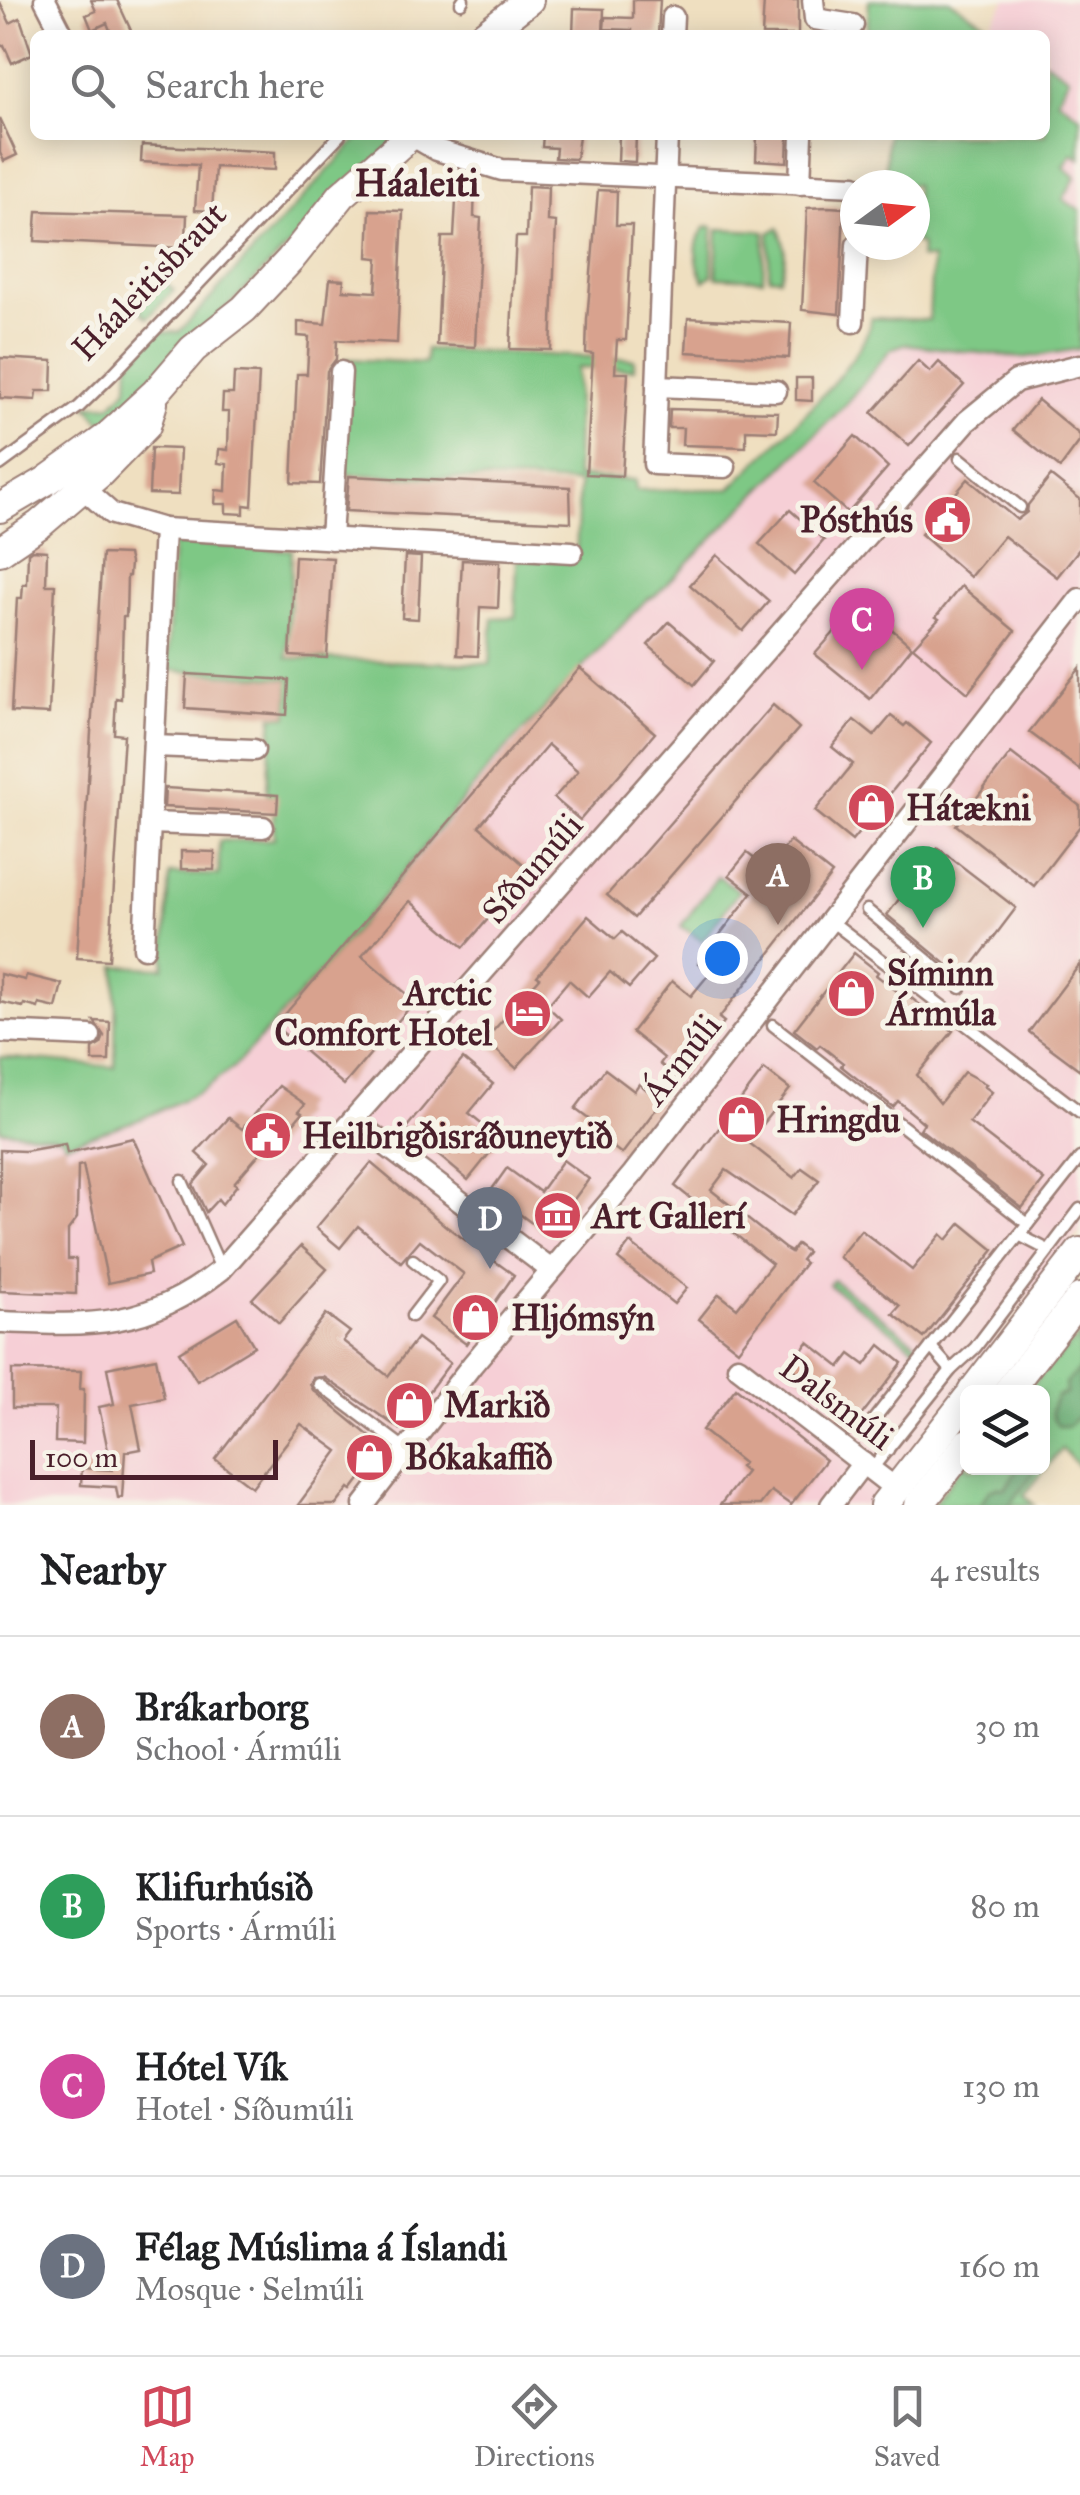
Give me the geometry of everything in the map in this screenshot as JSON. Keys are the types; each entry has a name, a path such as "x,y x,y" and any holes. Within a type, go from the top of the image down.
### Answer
{"street":[{"path":"44,0 59,30"},
{"path":"491,30 530,0"},
{"path":"509,30 530,0"},
{"path":"813,0 814,19 854,25"},
{"path":"0,551 73,479 146,426 156,392 192,349 256,296 342,195 405,140"},
{"path":"418,140 502,170 840,185"},
{"path":"445,140 455,154"},
{"path":"667,140 654,464 725,467"},
{"path":"800,184 802,140"},
{"path":"853,322 856,260"},
{"name":"Síðumúli","path":"0,1322 69,1324 138,1317 191,1291 221,1270 961,428 1016,381 1076,367"},
{"path":"331,538 341,372"},
{"path":"657,386 776,390"},
{"path":"0,508 73,479"},
{"path":"73,479 112,514 164,529 572,552"},
{"path":"144,948 164,529"},
{"name":"Ármúli","path":"364,1505 551,1270 624,1185 1080,599"},
{"path":"154,746 254,750"},
{"path":"150,823 263,827"},
{"path":"0,1032 90,1036"},
{"path":"354,1121 551,1270"},
{"path":"978,1385 1080,1252"},
{"path":"1013,1385 1080,1298"},
{"name":"Dalsmúli","path":"738,1367 868,1466 900,1500"},
{"path":"900,1500 960,1410"},
{"path":"900,1500 960,1451"},
{"path":"831,1505 868,1466"}],"lane":[{"name":"Háaleitisbraut","path":"0,466 78,407 112,375 335,140"},
{"path":"960,458 1020,507"},
{"path":"867,910 961,988"},
{"path":"831,921 1076,1110"},
{"path":"773,1025 1028,1224"},
{"path":"888,1450 872,1438 871,1423 1080,1158"},
{"path":"182,1180 221,1270"},
{"path":"868,1466 888,1450 951,1370 975,1348 1080,1209"},
{"path":"1019,1235 1048,1250"},
{"path":"412,1316 439,1281 413,1260"},
{"path":"1013,1385 1045,1359 1080,1316"},
{"path":"931,1347 951,1370"},
{"path":"320,1384 407,1450"}],"shaded area":[{"path":"1006,0 1080,0 1080,1231 870,1505 0,1505 0,1127 214,1058 892,340 965,338 1072,153 1050,129 1050,30 986,30"}],"green space":[{"path":"869,0 949,0 996,30 867,30"},
{"path":"1050,64 1069,77 1057,99 1080,116 1080,159 1072,154 1064,167 1076,177 1063,199 1080,211 1080,349 1022,358 904,344 891,349 843,407 655,596 646,600 495,761 326,966 234,1067 202,1091 141,1119 65,1144 62,1137 0,1130 0,1057 115,1067 116,966 164,968 170,874 219,875 219,841 274,839 273,797 268,795 267,786 273,716 288,716 289,679 167,670 173,543 292,550 287,658 490,664 493,618 515,617 517,559 576,560 579,483 341,474 347,359 425,363 426,349 634,359 634,369 577,368 576,477 635,480 636,490 730,489 834,382 866,336 871,318 929,320 930,170 886,170 887,140 1050,140"},
{"path":"356,140 397,140 105,427 87,405 111,405 128,387 129,363 159,332 179,332"},
{"path":"707,226 713,227 712,275 704,281 696,252"},
{"path":"778,228 785,253 779,278 769,277 769,233"},
{"path":"718,229 765,231 763,279 716,277"},
{"path":"160,277 174,290 148,318 141,312 141,298"},
{"path":"718,876 739,891 702,941 681,926"},
{"path":"833,1280 918,1344 915,1348 829,1285"},
{"path":"1080,1335 1080,1468 1062,1449 1050,1464 1050,1385 1031,1385"},
{"path":"1080,1369 1080,1415 1068,1426 1058,1426 1051,1415 1053,1404 1057,1396 1066,1394 1065,1384"},
{"path":"960,1469 960,1475 1041,1475 1024,1495 1034,1505 932,1505"},
{"path":"1014,1475 1032,1475 1010,1505 980,1505 989,1490 1005,1489"}],"building":[{"path":"91,0 117,0 131,30 110,30 107,23 92,30 86,15 96,11"},
{"path":"633,0 660,0 658,30 604,29 605,17 633,18"},
{"path":"764,0 798,0 798,30 762,30"},
{"path":"0,2 10,23 20,18 30,55 12,63 4,45 0,47"},
{"path":"574,8 604,9 603,30 573,30"},
{"path":"0,118 17,155 4,161 0,153"},
{"path":"543,140 578,140 576,159 555,158 556,148 542,147"},
{"path":"619,140 636,140 635,162 618,161"},
{"path":"757,140 788,140 787,162 756,160"},
{"path":"142,145 275,152 275,170 215,167 212,211 195,210 198,165 141,162"},
{"path":"457,182 475,183 474,217 481,218 475,347 437,345 442,237 454,237"},
{"path":"528,186 548,187 547,221 556,222 551,350 510,349 516,237 526,237"},
{"path":"598,190 617,191 616,225 632,225 626,340 617,340 615,373 628,373 622,476 586,474 593,354 586,353 587,320"},
{"path":"807,208 840,208 839,314 802,310"},
{"path":"370,210 403,211 397,343 337,340 336,359 327,371 320,484 292,483 297,374 307,374 309,337 298,336 298,322 325,324 330,279 344,280 343,290 376,292 378,258 368,257"},
{"path":"37,211 187,215 186,240 182,240 182,248 35,241"},
{"path":"688,318 791,323 789,358 686,352"},
{"path":"0,358 53,361 52,391 37,391 36,400 0,398"},
{"path":"918,361 930,372 939,362 964,385 909,446 872,413"},
{"path":"234,373 259,374 252,506 244,505 244,514 226,513 226,504 215,504 216,490 226,491 227,464 218,463 219,449 228,450 229,412 222,412 223,394 233,394"},
{"path":"796,378 812,378 812,401 796,400"},
{"path":"1038,400 1080,435 1080,441 1060,468 1013,430"},
{"path":"670,409 778,412 777,431 746,430 746,447 682,445 683,428 669,428"},
{"path":"855,436 888,467 848,513 814,483"},
{"path":"151,448 180,449 178,495 149,494"},
{"path":"349,476 570,487 571,522 346,511"},
{"path":"1051,476 1080,499 1080,548 1057,577 1004,536 970,577 921,534 968,479 1017,520 1027,512 1028,505"},
{"path":"790,510 824,540 794,575 759,544"},
{"path":"47,551 46,585 55,585 49,714 11,712 17,598 22,598 23,584 27,584 28,553"},
{"path":"102,554 128,555 130,563 123,617 121,699 116,698 114,734 124,735 109,960 77,958"},
{"path":"717,555 769,601 743,631 690,585"},
{"path":"295,556 333,558 327,658 290,656"},
{"path":"405,556 421,557 418,619 402,618"},
{"path":"462,560 500,562 498,608 480,607 478,656 457,655"},
{"path":"961,586 1015,631 968,693 913,647 939,619 936,617"},
{"path":"861,602 912,647 870,699 815,654"},
{"path":"669,622 714,661 694,685 648,645"},
{"path":"580,668 655,733 580,820 554,798 578,771 548,745 479,826 530,870 464,947 410,901 362,956 415,1001 344,1085 275,1026"},
{"path":"1080,668 1080,770 1029,732"},
{"path":"187,674 289,680 287,715 185,708"},
{"path":"773,705 799,728 634,918 607,895"},
{"path":"891,716 904,726 907,723 931,743 852,841 815,811 853,764 832,747 854,720 874,736"},
{"path":"1011,753 1080,806 1080,826 1034,886 956,825"},
{"path":"165,788 278,795 277,813 164,807"},
{"path":"790,841 832,874 719,1018 724,1022 679,1079 660,1064 664,1058 632,1032 672,981 691,996 710,973 698,963 752,893 729,875 747,853 768,869"},
{"path":"938,848 1016,908 963,978 887,915"},
{"path":"181,851 215,852 214,870 181,869"},
{"path":"588,916 615,939 622,932 654,959 629,988 610,972 588,997 569,980 547,1006 561,1019 516,1068 485,1040"},
{"path":"854,953 878,972 876,975 953,1031 917,1075 940,1103 964,1072 986,1084 992,1092 969,1122 1044,1180 1022,1208 920,1129 924,1123 898,1101 893,1107 820,1045 817,1048 794,1030"},
{"path":"1080,964 1080,1070 1029,1032"},
{"path":"0,974 25,980 26,975 62,984 56,1008 0,1002"},
{"path":"94,1021 110,1022 109,1061 93,1061 93,1049 104,1036"},
{"path":"463,1059 493,1084 469,1113 501,1139 468,1180 406,1128"},
{"path":"605,1069 634,1091 639,1084 662,1101 622,1154 597,1135 602,1129 575,1109"},
{"path":"764,1069 790,1089 748,1142 794,1178 802,1168 819,1180 792,1215 726,1170 711,1190 784,1248 791,1252 797,1244 807,1252 801,1260 805,1263 738,1350 699,1319 719,1294 737,1308 772,1264 675,1186"},
{"path":"279,1086 305,1104 299,1111 302,1113 272,1150 266,1146 234,1183 237,1185 222,1204 218,1199 206,1212 193,1184 209,1165 196,1153 228,1118 242,1129"},
{"path":"133,1138 182,1247 148,1262 150,1274 108,1283 83,1165 78,1166 77,1218 68,1230 68,1259 76,1259 76,1294 0,1291 0,1150 25,1151 65,1144 67,1153"},
{"path":"563,1160 589,1179 552,1229 544,1232 490,1192 507,1168 540,1192"},
{"path":"371,1163 447,1227 514,1275 466,1344 431,1318 464,1274 420,1240 401,1262 358,1226 340,1248 316,1228"},
{"path":"961,1223 994,1250 924,1338 893,1314 900,1306 839,1257 861,1230 912,1270 941,1234 947,1240"},
{"path":"630,1243 687,1288 674,1304 618,1259"},
{"path":"301,1246 327,1269 279,1323 252,1299"},
{"path":"326,1314 350,1332 343,1341 388,1376 417,1338 450,1363 400,1429 324,1377 313,1378 313,1390 384,1448 336,1505 298,1505 338,1451 301,1424 252,1487 215,1459"},
{"path":"237,1317 254,1346 197,1381 179,1352"},
{"path":"808,1342 840,1367 850,1354 865,1365 880,1345 902,1363 853,1426 831,1410 837,1403 790,1366"},
{"path":"156,1358 164,1398 132,1404 141,1449 125,1452 122,1497 118,1498 116,1487 81,1485 82,1468 112,1470 99,1407 114,1404 107,1368"},
{"path":"12,1370 81,1371 83,1443 55,1442 56,1408 12,1408"},
{"path":"736,1388 826,1460 791,1505 771,1491 760,1505 720,1505 746,1472 740,1467 743,1463 702,1430"}],"place":[{"name":"Pósthús","path":"948,520"},
{"name":"Hótel Vík","path":"862,670"},
{"name":"Hátækni","path":"871,808"},
{"name":"Brákarborg","path":"778,925"},
{"name":"Klifurhúsið","path":"923,928"},
{"name":"Síminn Ármúla","path":"852,993"},
{"name":"Arctic Comfort Hotel","path":"527,1013"},
{"name":"Hringdu","path":"741,1120"},
{"name":"Heilbrigðisráðuneytið","path":"267,1136"},
{"name":"Art Gallerí","path":"557,1216"},
{"name":"Félag Múslima á Íslandi","path":"490,1269"},
{"name":"Hljómsýn","path":"476,1318"},
{"name":"Markið","path":"409,1405"},
{"name":"Bókakaffið","path":"370,1457"}],"district":[{"name":"Háaleiti","path":"417,183"}]}
